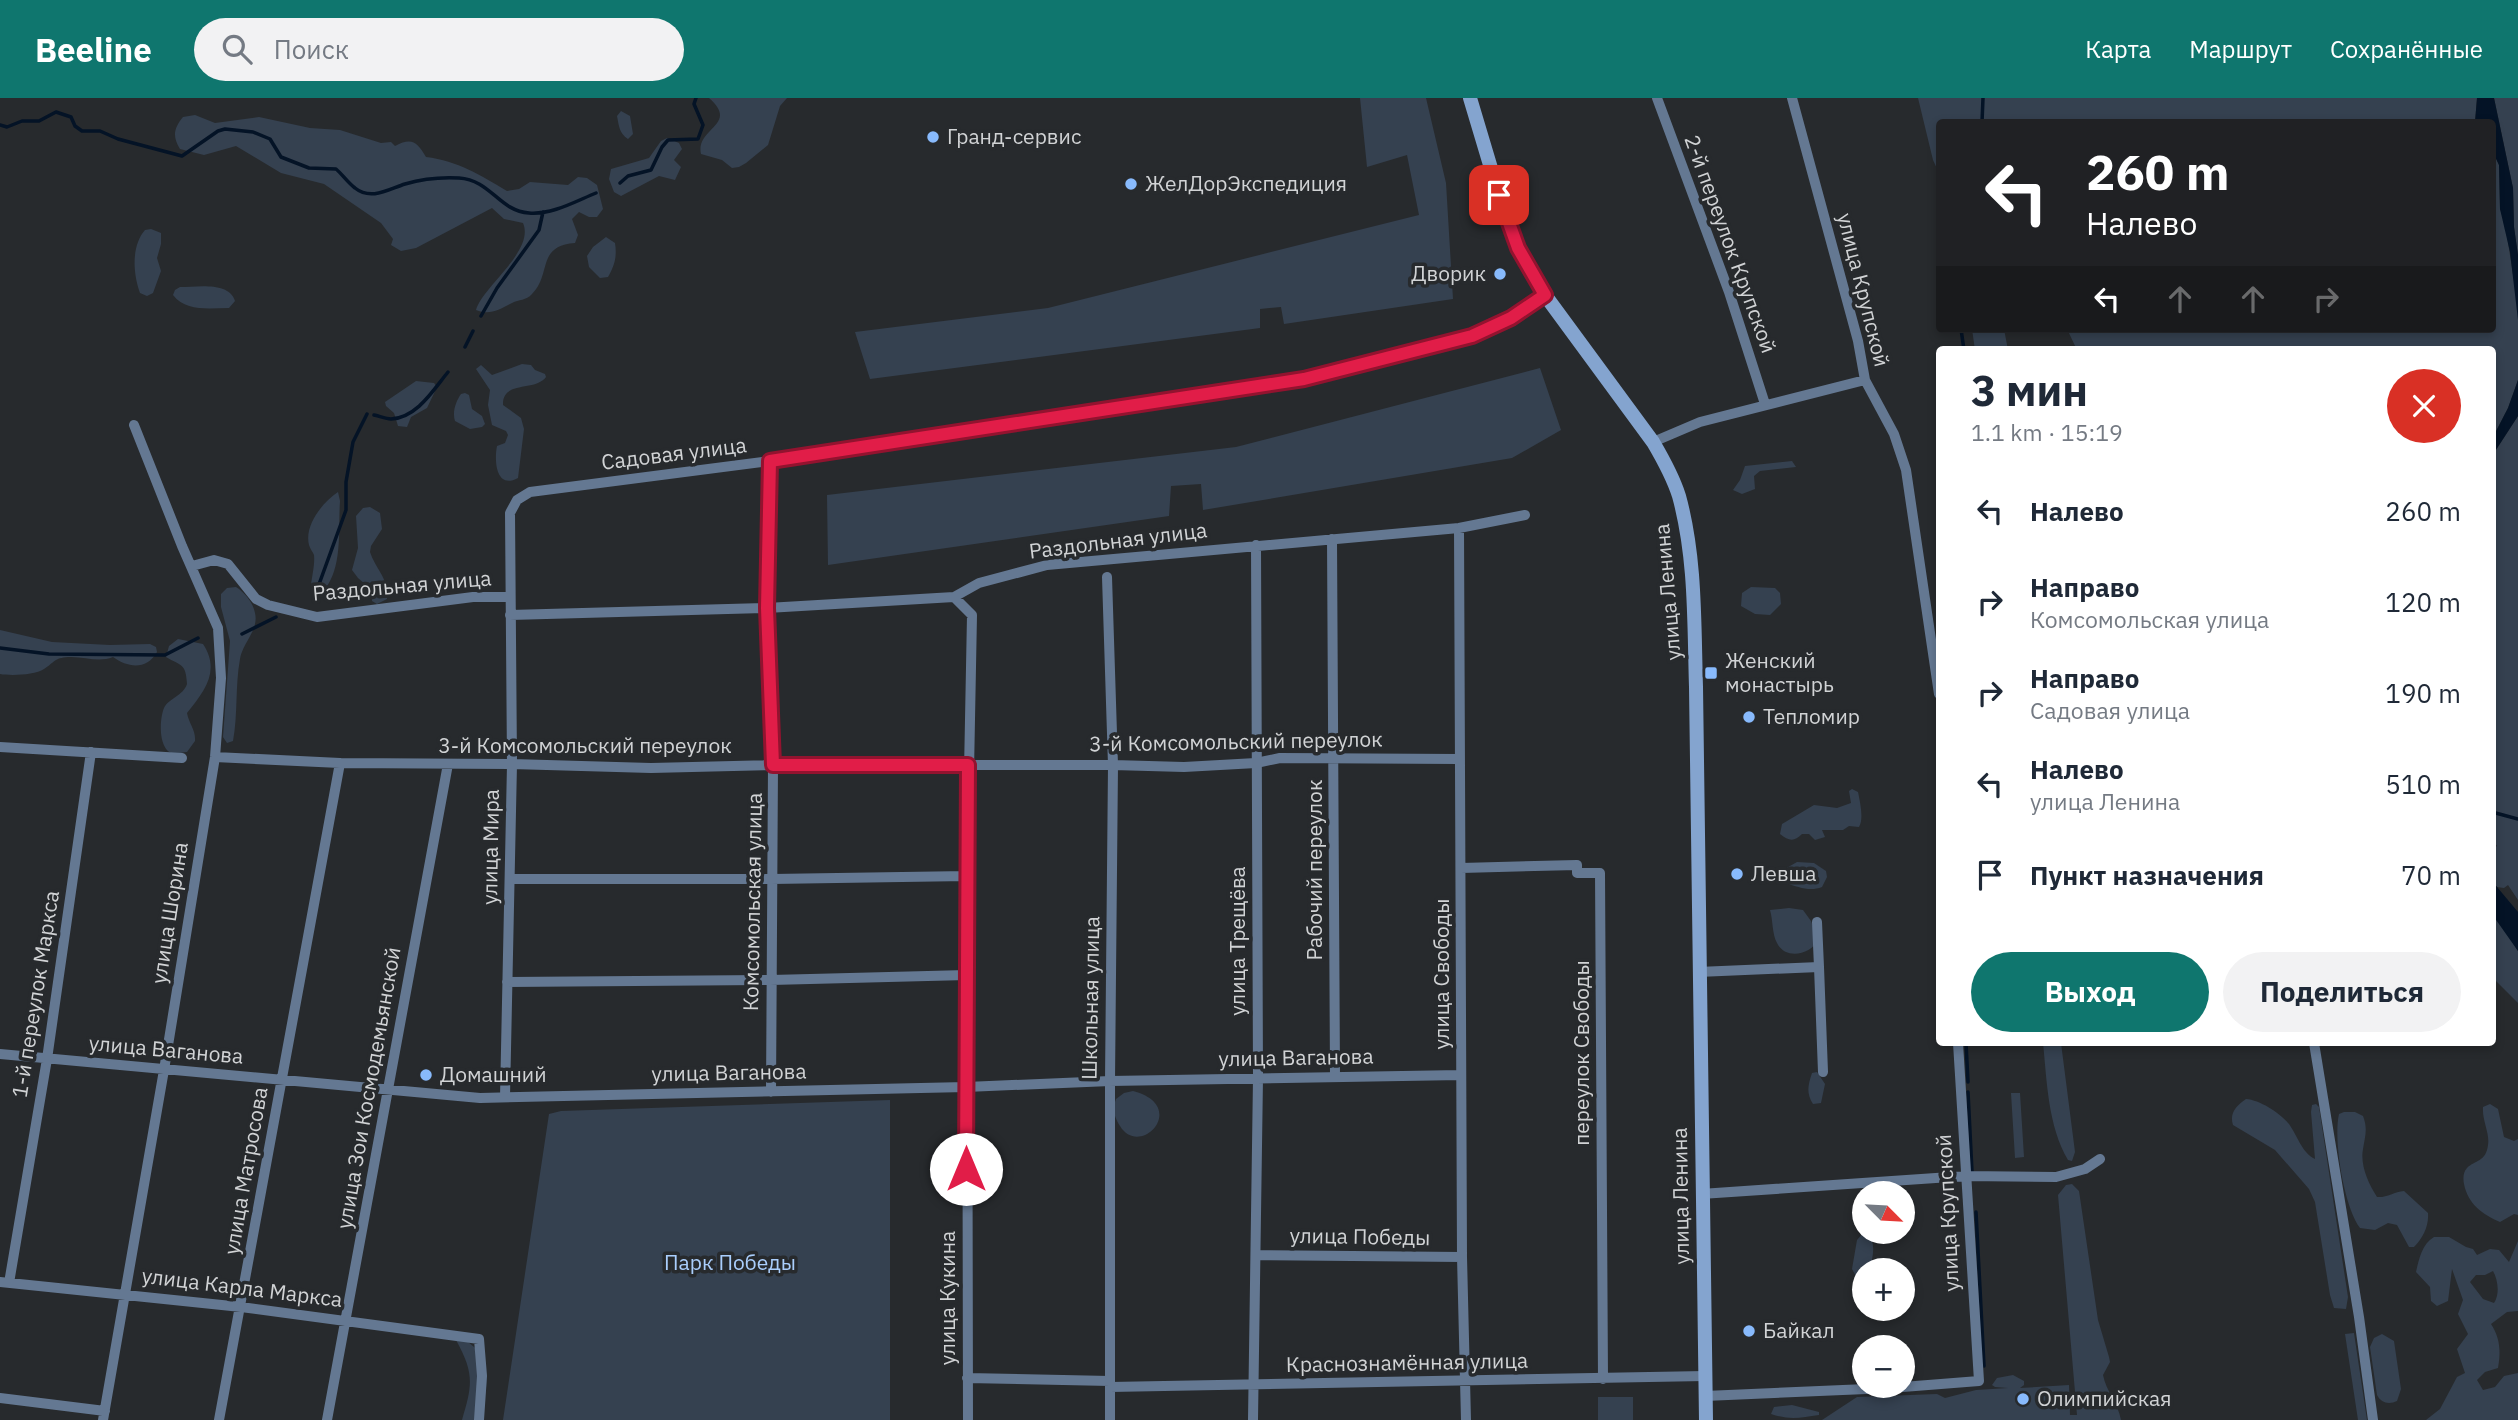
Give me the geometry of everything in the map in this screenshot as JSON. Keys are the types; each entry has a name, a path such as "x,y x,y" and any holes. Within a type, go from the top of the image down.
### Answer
{"street":[{"name":"улица Ленина","path":"1470,98 1518,248 1545,295 1654,442 1668,467 1678,494 1690,552 1693,592 1706,1420"},
{"name":"2-й переулок Крупской","path":"1657,98 1729,292 1765,404"},
{"name":"улица Крупской","path":"1793,98 1855,328 1865,380 1894,434 1906,470 1936,674"},
{"name":"Садовая улица","path":"510,513 517,500 530,492 770,461 1304,379 1472,336 1511,318 1545,295"},
{"path":"1654,442 1700,422 1865,380"},
{"name":"улица Шорина","path":"104,1415 215,757 221,678 218,628 134,425"},
{"name":"Комсомольская улица","path":"770,461 767,608 773,765 771,1092"},
{"name":"улица Мира","path":"505,1097 512,764 510,513"},
{"name":"Раздольная улица","path":"510,615 767,608 954,597 979,583 1047,565 1459,528 1525,514"},
{"name":"улица Свободы","path":"1459,528 1462,1257 1466,1420"},
{"name":"Рабочий переулок","path":"1332,539 1335,1076"},
{"name":"улица Трещёва","path":"1253,1420 1258,1078 1256,545"},
{"name":"Раздольная улица","path":"192,566 214,560 228,564 257,599 268,605 317,617 473,597 509,597"},
{"name":"Школьная улица","path":"1107,577 1113,765 1110,1420"},
{"name":"улица Кукина","path":"954,597 972,615 967,876 968,1420"},
{"path":"0,747 182,758"},
{"name":"1-й переулок Маркса","path":"5,1283 47,1059 91,752"},
{"name":"3-й Комсомольский переулок","path":"215,757 340,763 651,768 773,765 1184,767 1256,763 1280,758 1459,759"},
{"name":"улица Матросова","path":"219,1420 340,763"},
{"name":"улица Зои Космодемьянской","path":"327,1420 448,764"},
{"name":"переулок Свободы","path":"1461,868 1577,865 1577,873 1600,873 1603,1379"},
{"path":"510,879 967,876"},
{"path":"1818,922 1823,1072"},
{"path":"1698,972 1819,967"},
{"path":"507,982 967,975"},
{"name":"улица Крупской","path":"1705,1396 1890,1388 1979,1381 1958,1046"},
{"path":"2314,1046 2372,1420"},
{"name":"улица Ваганова","path":"0,1054 480,1098 966,1087 1110,1081 1461,1075"},
{"path":"1701,1194 1965,1176 2056,1177 2085,1169 2100,1159"},
{"name":"улица Победы","path":"1256,1255 1462,1257"},
{"name":"улица Карла Маркса","path":"5,1283 346,1319 479,1339 482,1376 479,1420"},
{"name":"Краснознамённая улица","path":"967,1378 1253,1386 1705,1376"},
{"path":"0,1398 104,1415"}],"green space":[{"path":"709,98 787,98 780,106 768,145 746,163 732,168 722,160 701,154 704,138 719,121 720,114"},
{"path":"1360,98 1426,98 1446,183 1453,299 1284,324 1281,307 1260,309 1260,328 870,379 855,332 1048,308 1419,215 1407,155 1367,167"},
{"path":"1918,98 2477,98 2475,119 1936,119 1936,166"},
{"path":"2494,98 2518,98 2518,255 2513,188"},
{"path":"621,111 630,116 633,134 628,139 619,126 617,116"},
{"path":"195,115 215,123 259,117 310,128 340,130 381,143 391,142 395,146 414,142 426,157 459,165 507,191 519,189 530,182 568,185 578,177 587,178 597,185 603,209 597,217 589,217 579,212 572,219 578,235 575,243 555,249 546,262 538,286 530,296 495,311 481,312 476,310 481,301 522,245 525,234 523,223 504,219 492,208 416,248 401,251 391,245 393,239 381,223 324,184 281,173 236,146 204,155 180,149 175,136 178,125 183,117"},
{"path":"667,138 679,143 682,149 674,160 681,167 675,180 659,176 621,196 614,192 609,179 611,169 649,158 661,141"},
{"path":"2496,159 2499,165 2500,209 2505,223 2518,307 2518,380 2496,431 2496,346 2075,346 2069,333 2496,333"},
{"path":"145,230 161,233 157,258 161,271 153,293 147,296 140,293 135,252 140,237"},
{"path":"606,237 615,243 616,256 608,277 600,278 589,267 587,256 593,247"},
{"path":"180,287 219,288 226,290 235,301 229,308 191,307 173,295"},
{"path":"1973,333 2005,333 2007,346 1974,346"},
{"path":"522,364 531,365 546,377 534,384 513,389 504,397 503,405 521,418 524,429 518,478 511,481 505,480 498,472 496,452 497,446 505,443 508,435 506,431 492,425 488,405 490,390 476,369 481,365 492,375"},
{"path":"1540,368 1561,430 1512,458 1203,510 1201,484 1171,486 1169,516 828,565 827,495 1236,447"},
{"path":"416,381 434,383 437,387 427,408 411,417 407,427 398,426 394,413 385,402"},
{"path":"461,394 469,395 472,409 482,416 485,424 482,427 470,429 455,421 456,403"},
{"path":"2518,416 2518,900 2508,885 2504,888 2496,886 2496,450"},
{"path":"1792,461 1796,467 1760,471 1754,476 1755,489 1742,494 1733,490 1745,466"},
{"path":"338,492 339,535 335,569 325,589 318,590 311,585 314,555 309,545 309,530 321,508"},
{"path":"370,507 380,513 382,529 370,552 387,592 387,599 377,604 372,601 372,590 352,570 358,548 356,516 363,508"},
{"path":"236,587 250,601 256,619 240,659 233,741 227,743 223,737 230,641 221,607 221,594 227,588"},
{"path":"1751,587 1775,588 1780,593 1781,604 1770,615 1755,614 1741,606 1742,593"},
{"path":"0,630 52,642 150,644 156,647 157,652 148,662 137,665 113,657 68,657 57,659 35,673 0,674"},
{"path":"178,639 203,644 208,654 210,672 204,689 187,713 195,741 187,752 175,754 165,748 161,735 161,720 164,708 187,684 184,669 166,657 169,646"},
{"path":"1852,789 1858,792 1860,801 1859,827 1822,830 1825,837 1815,840 1809,834 1802,834 1791,840 1780,834 1782,824 1814,805 1837,808 1851,803 1849,791"},
{"path":"1797,862 1814,863 1826,871 1827,877 1822,887 1808,889 1786,883 1783,870"},
{"path":"1770,910 1803,910 1811,921 1818,940 1810,949 1798,954 1781,949 1775,939"},
{"path":"2496,916 2518,951 2518,1003 2496,981"},
{"path":"2043,1046 2061,1046 2075,1152 2072,1161 2068,1160 2056,1133 2047,1088"},
{"path":"1817,1072 1825,1084 1821,1103 1813,1104 1809,1096 1809,1085 1812,1073"},
{"path":"1133,1091 1150,1098 1158,1107 1159,1117 1155,1126 1138,1137 1129,1135 1120,1126 1114,1113 1116,1099"},
{"path":"2011,1093 2020,1093 2024,1157 2015,1158"},
{"path":"2246,1099 2263,1104 2280,1116 2289,1124 2307,1153 2315,1159 2311,1112 2312,1105 2319,1107 2348,1297 2346,1309 2334,1308 2315,1202 2309,1189 2275,1150 2233,1125 2235,1110"},
{"name":"Парк Победы","path":"890,1100 890,1420 503,1420 549,1114 561,1111"},
{"path":"2490,1104 2498,1109 2504,1137 2514,1141 2518,1139 2518,1215 2514,1214 2500,1222 2487,1216 2472,1203 2463,1180 2470,1165 2483,1158 2487,1151 2488,1136 2483,1107"},
{"path":"2355,1112 2363,1116 2366,1129 2362,1155 2364,1168 2377,1197 2404,1191 2428,1213 2425,1232 2414,1247 2409,1247 2397,1225 2388,1223 2375,1230 2360,1228 2354,1218 2345,1190 2339,1156 2339,1114"},
{"path":"2072,1184 2079,1191 2098,1320 2110,1362 2103,1375 2121,1420 1822,1420 1855,1398 1915,1398 1915,1395 1937,1394 1945,1398 1976,1390 2008,1388 1992,1385 1997,1378 2013,1375 2024,1381 2020,1388 2069,1385 2070,1415 2077,1415 2058,1195 2066,1185"},
{"path":"2434,1237 2449,1237 2473,1249 2477,1255 2490,1249 2499,1250 2509,1262 2518,1241 2518,1311 2507,1312 2491,1324 2499,1345 2498,1368 2485,1372 2477,1380 2483,1390 2495,1387 2504,1376 2518,1373 2518,1420 2426,1420 2440,1409 2457,1377 2465,1373 2457,1349 2468,1334 2458,1314 2463,1300 2452,1269 2448,1301 2437,1306 2431,1301 2430,1287 2416,1272 2422,1252","holes":["2493,1271 2498,1291 2494,1303 2483,1299 2470,1282 2476,1275"]},
{"path":"1856,1244 1872,1244 1873,1258 1854,1258"},
{"path":"2354,1333 2367,1420 2358,1420 2345,1334"},
{"path":"2382,1334 2394,1341 2401,1389 2397,1401 2391,1403 2383,1401 2377,1395 2370,1347 2374,1338"},
{"path":"456,1340 466,1340 479,1352 483,1360 486,1387 476,1420 462,1420 470,1380 466,1362"},
{"path":"1598,1397 1633,1397 1633,1420 1598,1420"},
{"path":"1792,1405 1819,1412 1819,1415 1795,1418 1771,1414 1774,1407"}],"shaded area":[{"path":"2477,98 2494,98 2513,188 2518,255 2518,320 2510,252 2500,209 2496,119 2475,119"},
{"path":"2518,380 2518,416 2496,450 2496,431"},
{"path":"2496,886 2518,912 2518,951 2496,920"}],"waterway":[{"path":"620,183 628,176 651,170 668,140 698,139 703,125 694,104 696,98"},
{"path":"1982,119 1983,98"},
{"path":"0,125 7,127 22,121 39,121 56,112 71,117 75,126 82,131 100,131 118,139 182,156 218,131 225,129 253,132 270,139 281,157 309,168 336,169 352,186 367,194 380,193 418,181 459,178 479,184 510,207 529,213 555,210 596,193"},
{"path":"481,316 497,288 539,230 543,212"},
{"path":"465,347 473,331"},
{"path":"1962,333 1963,346"},
{"path":"374,415 391,419 409,414 424,402 448,372"},
{"path":"314,598 346,510 346,482 353,442 367,414"},
{"path":"242,634 276,617"},
{"path":"0,648 49,654 165,655 198,638"},
{"path":"2496,813 2518,819"},
{"path":"1966,1046 1968,1082"},
{"path":"1968,1092 1972,1172"},
{"path":"1976,1212 1984,1366"}],"place":[{"name":"Гранд-сервис","path":"933,137"},
{"name":"ЖелДорЭкспедиция","path":"1131,184"},
{"name":"Дворик","path":"1500,274"},
{"name":"Женский монастырь","path":"1711,673"},
{"name":"Тепломир","path":"1749,717"},
{"name":"Левша","path":"1737,874"},
{"name":"Домашний","path":"426,1075"},
{"name":"Байкал","path":"1749,1331"},
{"name":"Олимпийская","path":"2023,1399"}],"route":[{"path":"966,1169 968,765 773,765 767,608 770,461 1304,379 1472,336 1511,318 1545,295 1518,248 1499,195"}]}
